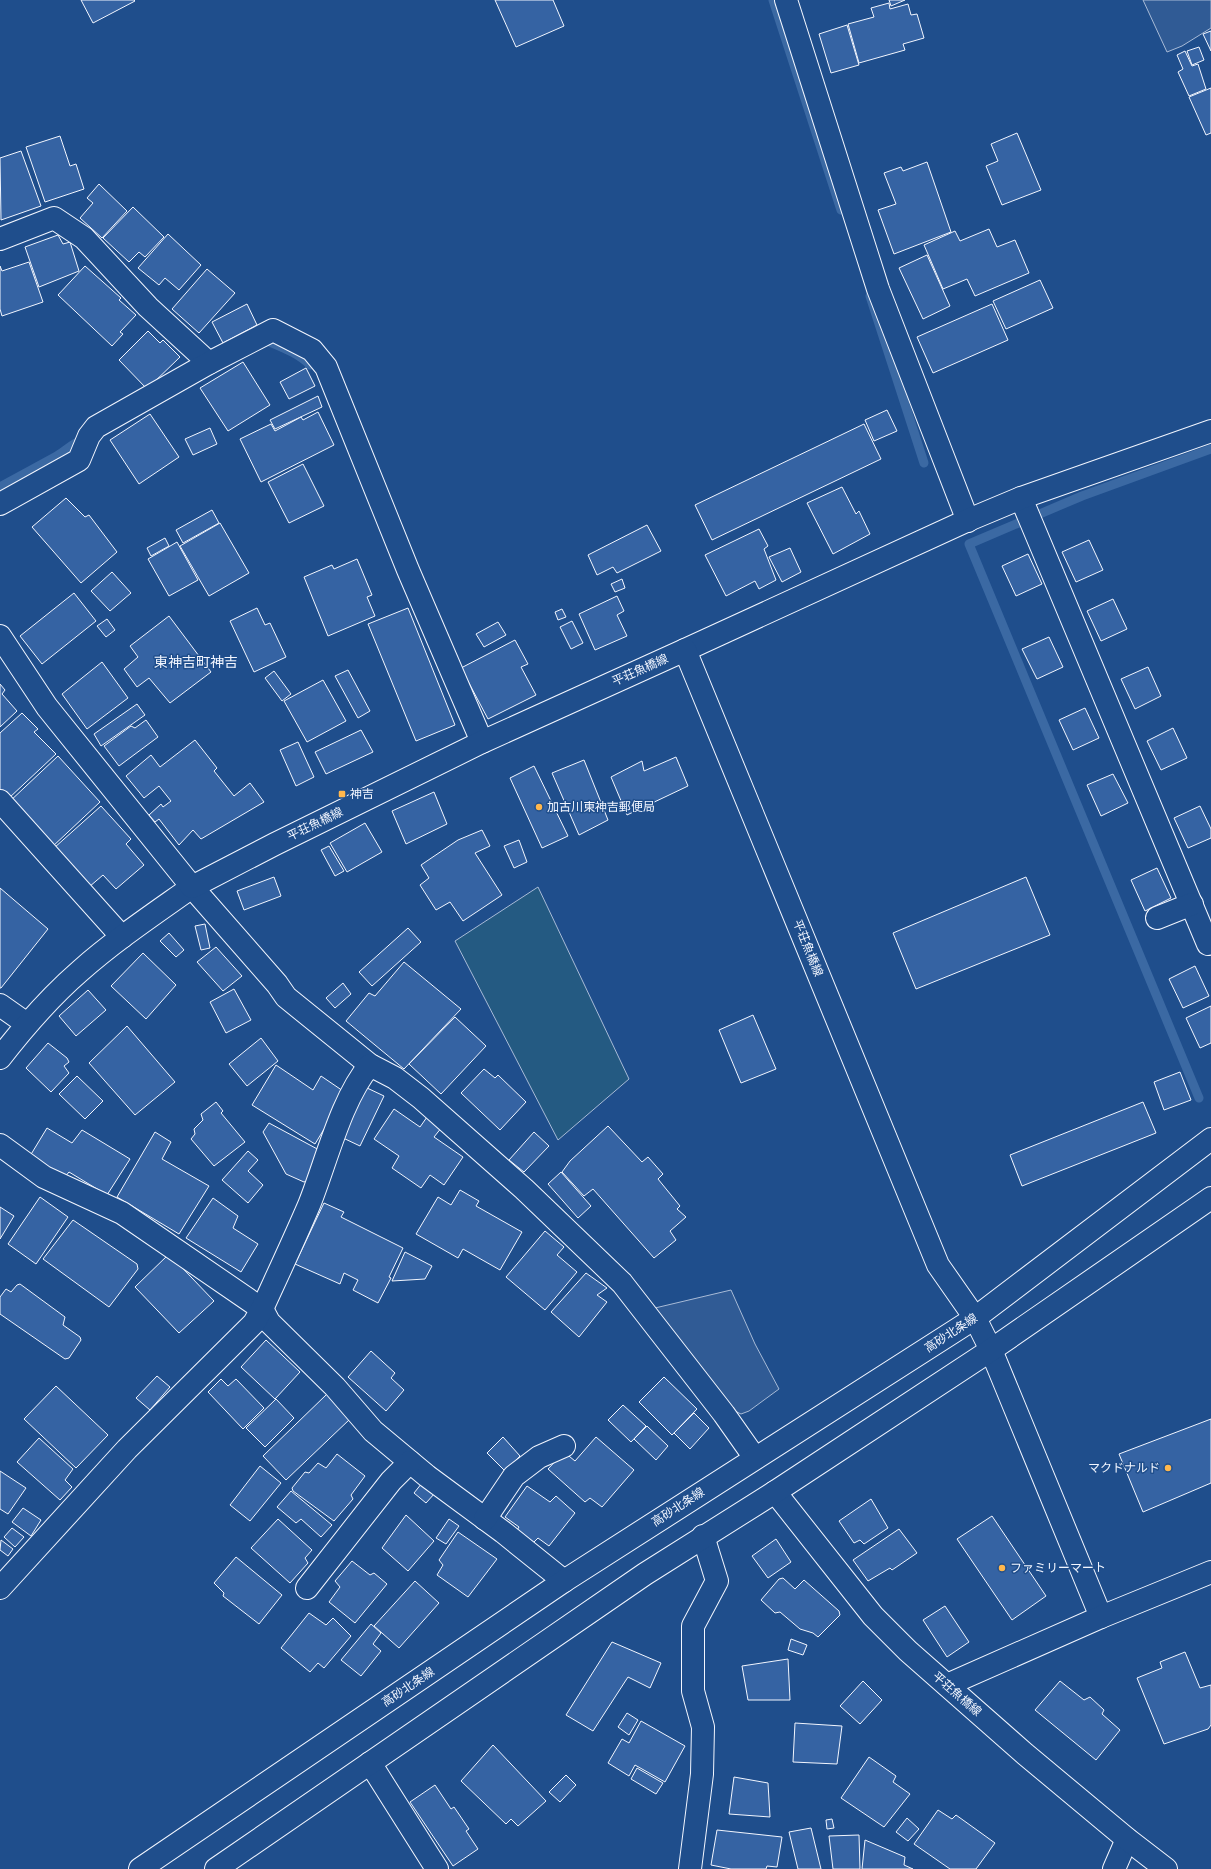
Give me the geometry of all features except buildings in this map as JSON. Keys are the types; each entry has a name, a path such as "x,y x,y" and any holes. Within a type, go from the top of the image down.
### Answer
{"street":[{"path":"786,0 878,289 967,521"},
{"path":"0,239 54,218 84,238 148,307 209,363"},
{"path":"0,504 78,460 96,427 209,363 273,330 312,350 326,368 408,570 482,742"},
{"path":"685,650 967,521 1023,502 1211,431"},
{"path":"1023,502 1208,944"},
{"path":"0,636 47,707 192,887 277,984 286,997 370,1065 395,1078 422,1098 524,1189 622,1283 724,1414 755,1458"},
{"name":"平荘魚橋線","path":"0,1058 27,1024 80,970 122,937 192,887 275,844 482,742 685,650 938,1265 975,1318 991,1350 1101,1617"},
{"path":"0,801 122,937"},
{"path":"1157,918 1192,904"},
{"path":"0,1005 27,1024"},
{"path":"0,1588 127,1449 254,1323 309,1205 347,1103 360,1078 370,1065"},
{"name":"高砂北条線","path":"140,1869 564,1581 975,1318 1211,1139"},
{"path":"0,1145 44,1177 122,1213 262,1308 269,1322 335,1387 373,1431 410,1462 564,1581"},
{"path":"216,1869 703,1536 775,1492 991,1350 1211,1198"},
{"path":"485,1519 514,1476 539,1457 564,1446"},
{"path":"307,1588 391,1481 410,1462"},
{"name":"平荘魚橋線","path":"775,1492 873,1616 908,1651 1025,1754 1127,1839 1166,1869"},
{"path":"690,1869 702,1774 703,1727 693,1691 693,1626 717,1581 703,1536"},
{"path":"947,1685 1101,1617 1211,1572"},
{"path":"370,1763 438,1869"},
{"path":"1114,1869 1127,1839"}],"shaded area":[{"path":"1143,0 1211,0 1211,28 1182,46 1167,52"},
{"path":"538,887 629,1079 558,1140 455,941"},
{"path":"731,1290 755,1344 779,1389 749,1411 741,1414 733,1410 655,1308"}],"waterway":[{"path":"773,0 841,210"},
{"path":"870,296 924,463"},
{"path":"263,342 265,340 289,351 310,365"},
{"path":"0,487 83,440"},
{"path":"1199,1098 969,544 1082,496 1211,449"}],"place":[{"name":"神吉","path":"342,794"},
{"name":"加古川東神吉郵便局","path":"539,807"},
{"name":"マクドナルド","path":"1168,1468"},
{"name":"ファミリーマート","path":"1002,1568"}],"district":[{"name":"東神吉町神吉","path":"196,662"}]}
